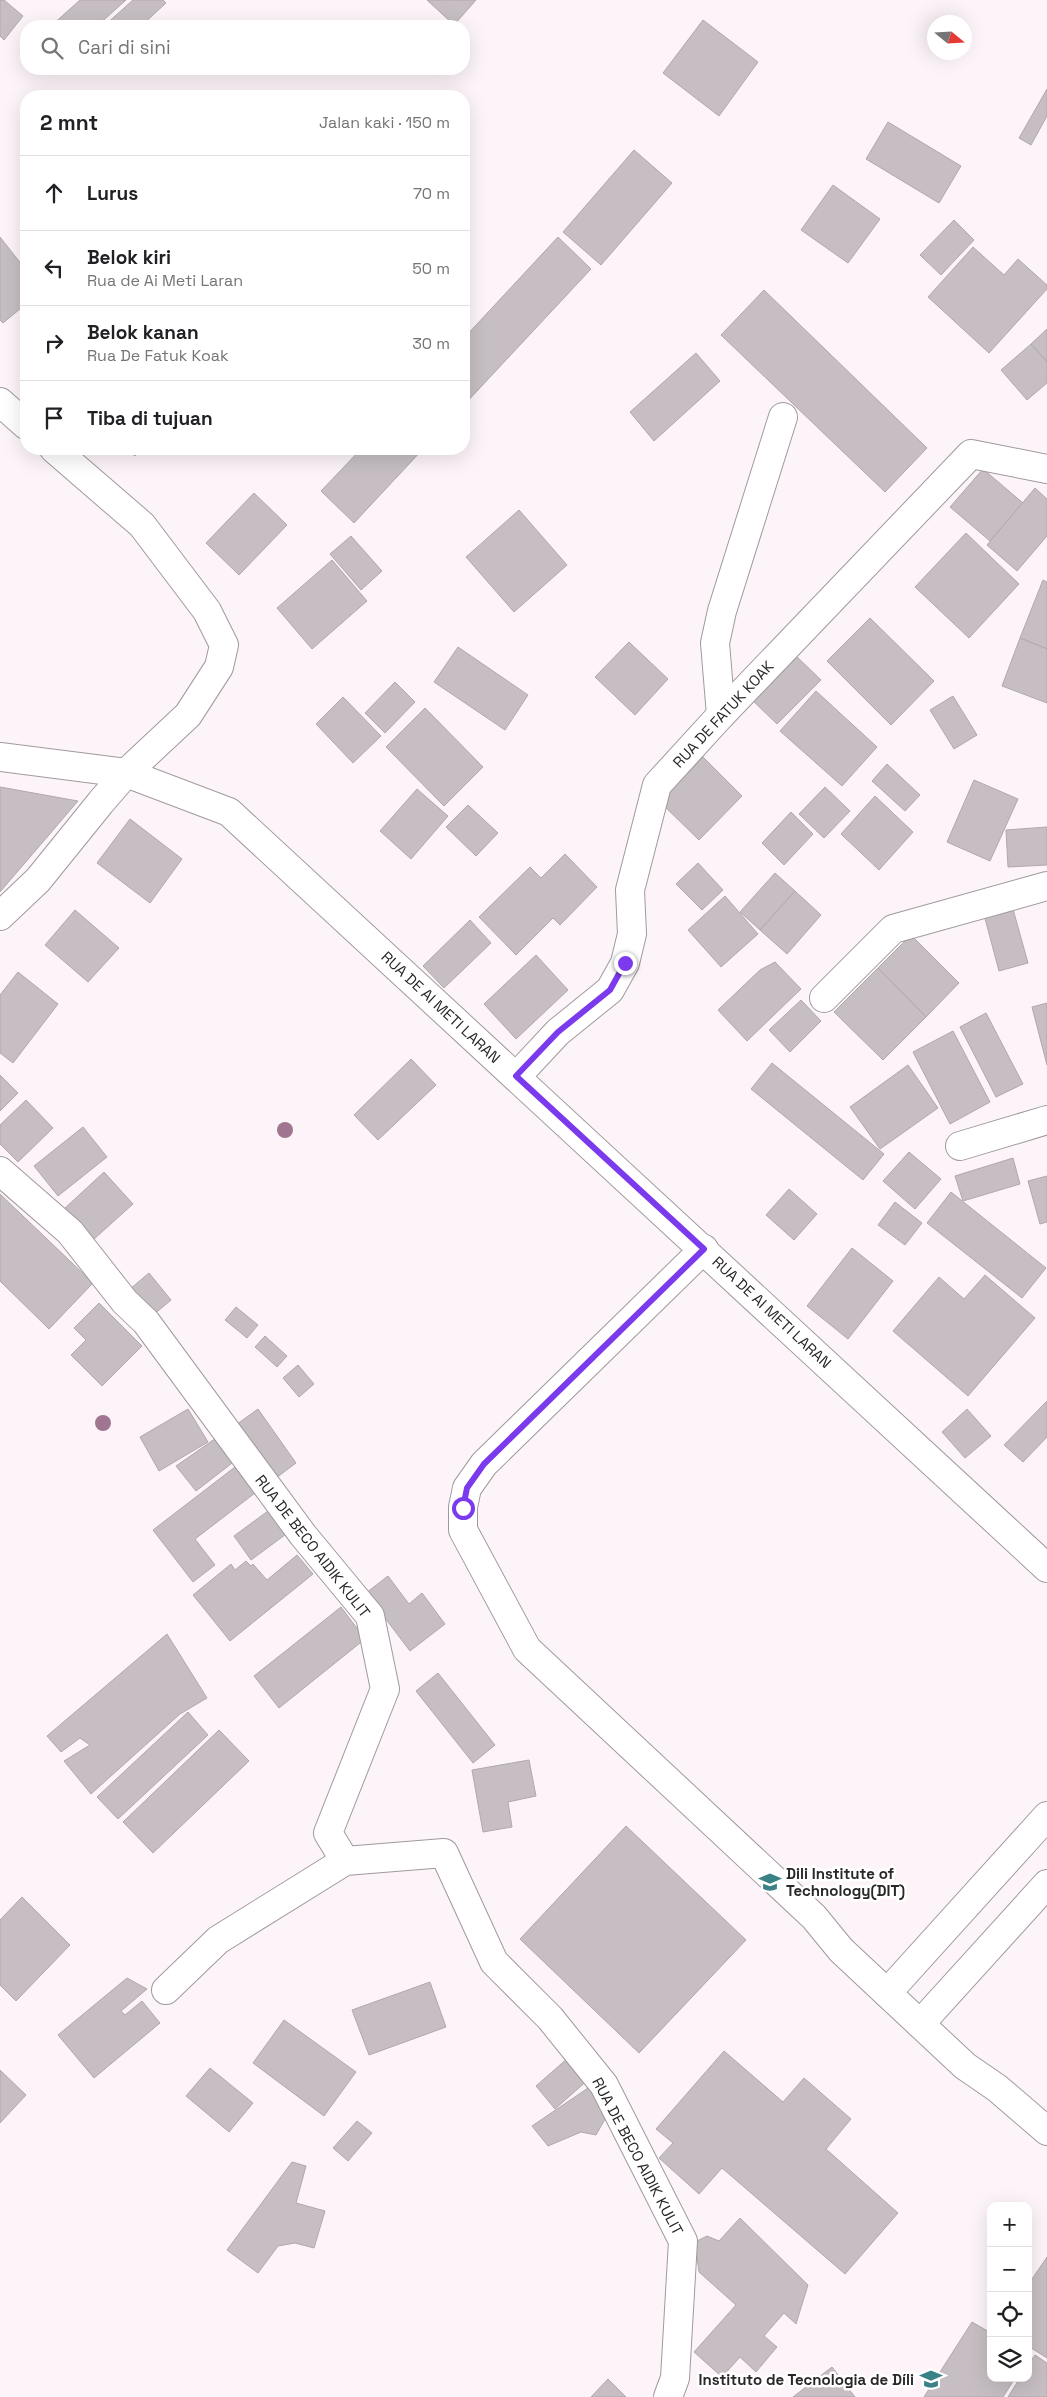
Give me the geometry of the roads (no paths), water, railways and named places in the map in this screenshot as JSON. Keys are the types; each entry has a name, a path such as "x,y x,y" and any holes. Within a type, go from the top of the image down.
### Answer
{"street":[{"path":"0,402 20,420"},
{"path":"721,715 715,643 722,611 784,417"},
{"name":"RUA DE FATUK KOAK","path":"516,1076 558,1032 610,990 625,963 632,934 630,890 657,785 721,715 971,454 1047,469"},
{"path":"0,916 38,880 100,802 126,774 188,714 218,668 224,645 207,611 142,525 61,455"},
{"name":"RUA DE AI METI LARAN","path":"1,754 126,774 229,812 1047,1568"},
{"path":"824,998 893,929 1047,886"},
{"path":"960,1146 1047,1120"},
{"name":"RUA DE BECO AIDIK KULIT","path":"0,1171 70,1232 125,1302 146,1322 303,1535 370,1616 384,1689 328,1833 345,1861"},
{"path":"704,1249 484,1464 467,1488 463,1508 463,1530 527,1650 814,1917 841,1950 965,2066 997,2088 1047,2131"},
{"path":"887,1993 1047,1816"},
{"name":"RUA DE BECO AIDIK KULIT","path":"166,1990 218,1940 345,1861 444,1853 494,1962 550,2018 604,2085 683,2241 675,2378 668,2397"},
{"path":"920,2024 1047,1884"}],"place":[{"name":"Dili Institute of Technology(DIT)","path":"770,1882"},
{"name":"Instituto de Tecnologia de Díli","path":"931,2379"}]}
